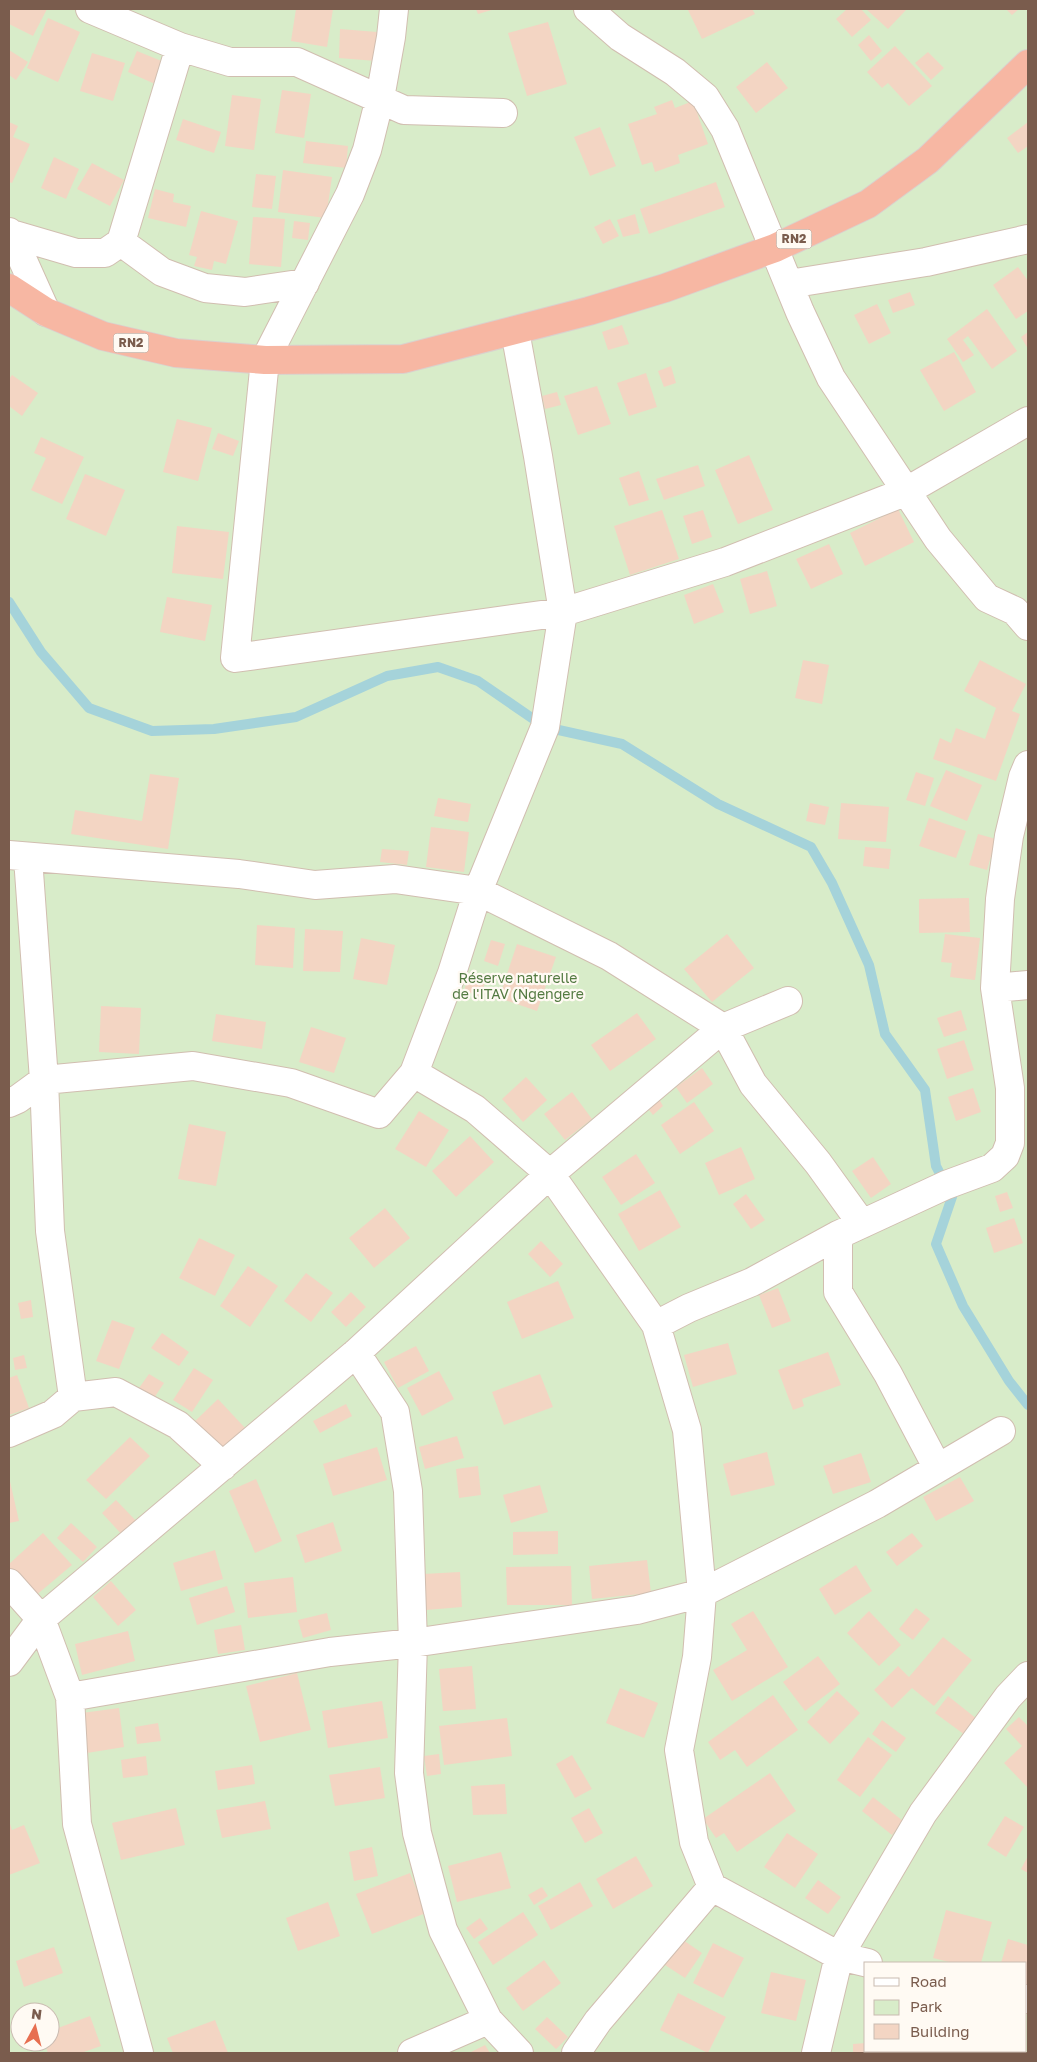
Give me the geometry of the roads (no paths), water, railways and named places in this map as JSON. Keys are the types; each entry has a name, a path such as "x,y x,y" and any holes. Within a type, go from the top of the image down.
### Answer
{"highway":[{"name":"RN2","path":"9,288 46,312 103,336 176,353 265,360 403,359 515,331 665,288 775,248 868,204 928,160 1028,64"}],"street":[{"path":"90,9 180,48 230,62 296,62 404,110 503,113"},
{"path":"394,9 380,98 367,150 350,194 265,360 236,658 563,612 725,562 905,492 1028,421"},
{"path":"588,9 620,37 675,72 706,97 725,129 800,312 831,378 938,539 988,598 1015,612 1028,626"},
{"path":"10,233 76,253 105,254 121,242 180,48"},
{"path":"10,233 46,312"},
{"path":"789,284 926,262 1028,238"},
{"path":"121,242 162,272 205,288 245,292 305,283"},
{"path":"9,1103 18,1099 44,1080 193,1066 291,1083 380,1114 414,1073 452,973 478,891 545,727 563,612 538,456 515,331"},
{"path":"1028,765 1023,777 1009,836 1002,881 995,988 1010,1088 1028,1147"},
{"path":"73,1397 50,1231 44,1080 18,856 240,874 315,884 395,879 478,891 609,956 722,1028 753,1084 818,1163 850,1230 838,1292 888,1374 937,1467"},
{"path":"995,988 1028,985"},
{"path":"9,1662 41,1619 356,1353 550,1174 722,1028 788,1001"},
{"path":"414,1073 475,1109 550,1174 656,1325 686,1430 702,1593 697,1657 684,1718 680,1750 694,1842 712,1886 839,1956 864,1962"},
{"path":"656,1325 689,1308 752,1282 850,1230 959,1180 992,1168 1005,1156 1010,1143 1010,1088"},
{"path":"356,1353 395,1412 408,1491 412,1643 409,1773 417,1833 443,1930 488,2020 518,2053"},
{"path":"9,1433 53,1414 73,1397 116,1392 178,1425 223,1466"},
{"path":"70,1697 330,1652 412,1643 637,1610 702,1593 878,1504 937,1467 1001,1431"},
{"path":"9,1583 41,1619 70,1697 77,1824 139,2053"},
{"path":"816,2053 839,1956 923,1813 1008,1697 1028,1676"},
{"path":"576,2053 598,2021 712,1886"},
{"path":"412,2053 488,2020"}],"waterway":[{"path":"9,602 41,652 89,708 152,731 214,729 296,717 387,676 438,667 478,681 545,727 622,744 718,804 811,847 832,883 869,965 885,1034 925,1090 936,1166 952,1197 936,1244 963,1306 1009,1381 1028,1405"}],"park label":[{"name":"Réserve naturelle de l'ITAV (Ngengere","path":"518,986"}]}
